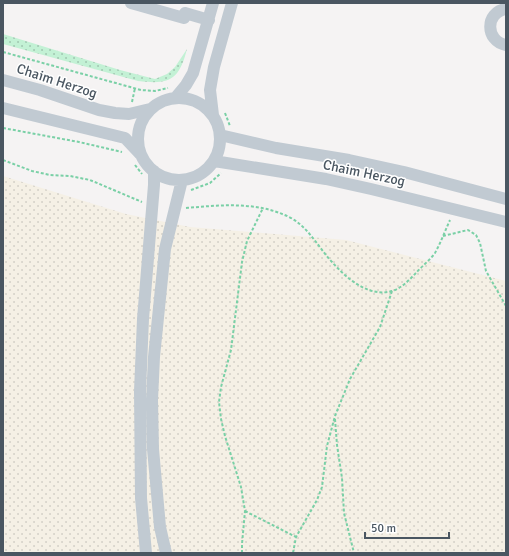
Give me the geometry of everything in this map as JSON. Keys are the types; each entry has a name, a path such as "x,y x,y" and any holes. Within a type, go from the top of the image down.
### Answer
{"street":[{"path":"131,3 184,18 186,8 209,20"},
{"path":"176,97 186,85 193,73 213,3"},
{"path":"213,115 211,99 214,67 232,3"},
{"path":"506,9 498,11 490,20 489,26 493,37 497,41 506,45"},
{"name":"Chaim Herzog","path":"3,80 40,90 99,110 130,114 150,108"},
{"path":"3,108 125,138 141,155 148,166 154,171 169,179 182,180 194,177 205,171 214,161 220,144 218,124 213,115 203,105 190,99 176,97 162,101 150,108 142,118 138,130 138,143 141,155"},
{"name":"Chaim Herzog","path":"220,135 276,148 349,160 404,172 506,199"},
{"name":"Chaim Herzog","path":"214,161 326,179 506,222"},
{"path":"146,553 142,498 140,391 143,319 154,171"},
{"path":"166,553 160,527 158,506 153,449 152,400 157,322 165,249 182,180"}],"path":[{"path":"3,52 141,90 155,91 172,85"},
{"path":"3,160 32,171 90,180 152,206"},
{"path":"175,208 249,205 263,208 291,218 305,228 332,263 346,275 363,288 378,292 392,291 405,283 434,254 455,210"},
{"path":"242,553 245,511 241,487 225,436 219,402 221,387 231,350 242,262 248,241 263,208"},
{"path":"443,236 468,230 476,235 480,243 486,272 506,306"},
{"path":"293,553 296,537 317,500 322,487 327,446 335,416 350,379 380,327 392,291"},
{"path":"335,416 337,445 342,478 344,513 354,553"},
{"path":"245,511 296,537"}],"green space":[{"path":"3,34 120,70 155,79 167,74 175,67 187,49 180,68 172,78 165,81 149,82 138,81 3,44"}],"sand":[{"path":"3,176 126,214 190,227 346,240 506,281 506,553 3,553"}]}
